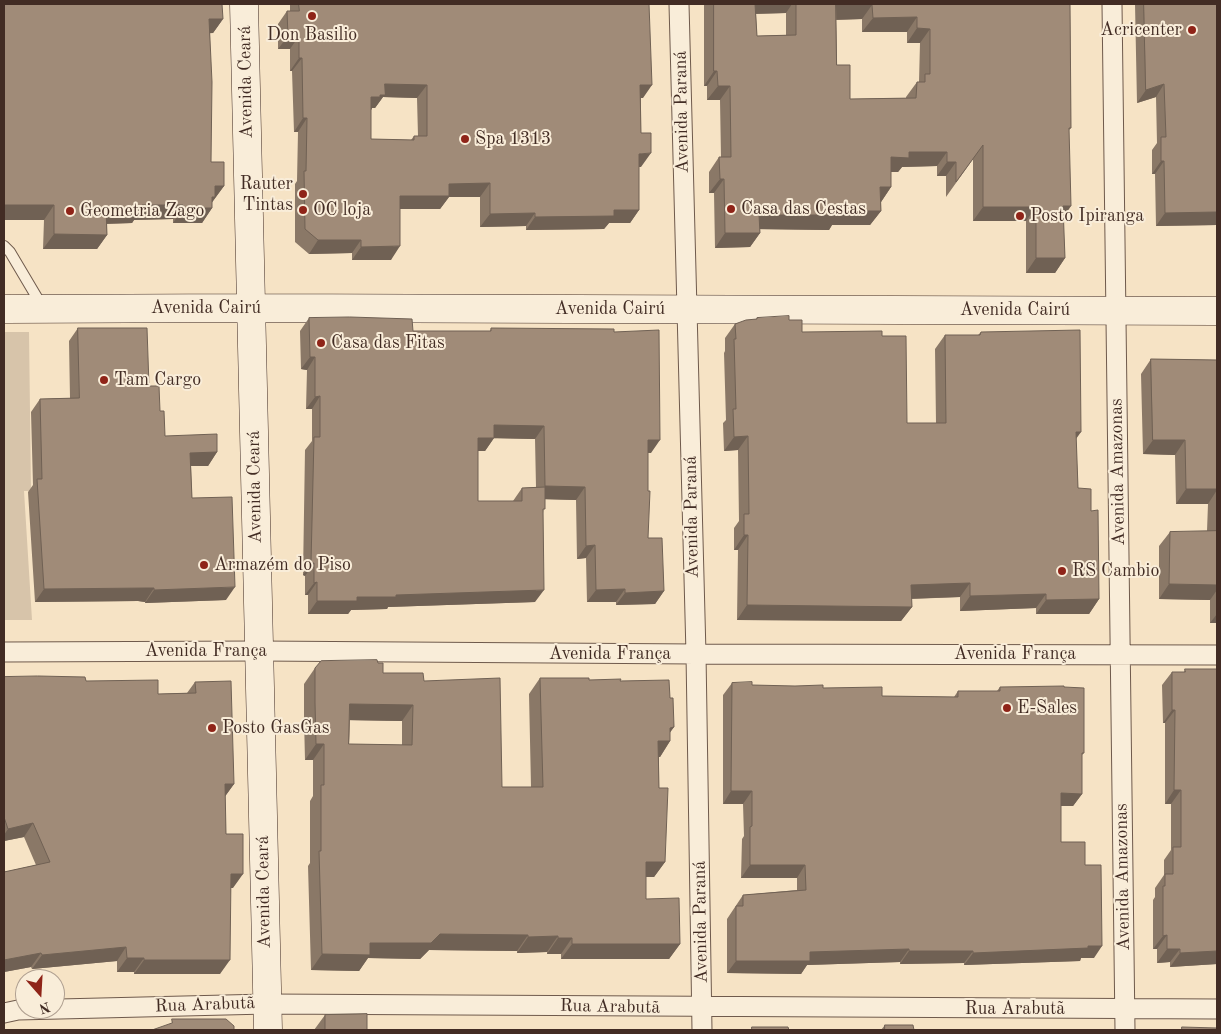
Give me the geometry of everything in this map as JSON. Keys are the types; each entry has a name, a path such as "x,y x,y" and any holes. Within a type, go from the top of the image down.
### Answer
{"main road":[{"name":"Avenida Ceará","path":"244,4 268,1030"},
{"name":"Avenida Cairú","path":"4,309 1217,311"}],"street":[{"name":"Avenida Paraná","path":"679,4 696,654 702,1030"},
{"name":"Avenida Amazonas","path":"1112,4 1125,1030"},
{"name":"Avenida França","path":"4,652 259,651 1217,655"},
{"name":"Rua Arabutã","path":"4,1013 18,1010 267,1004 1217,1009"}],"lane":[{"path":"4,246 10,252 43,308"}],"shaded area":[{"path":"4,332 29,332 31,491 24,491 32,620 4,620"}],"building":[{"path":"4,4 222,4 223,19 209,19 212,82 211,162 224,162 224,186 215,186 212,208 183,208 183,205 142,205 142,209 106,209 107,235 54,234 54,205 4,205"},
{"path":"299,4 649,4 652,85 640,85 641,133 651,133 651,153 639,154 639,210 614,210 614,216 535,217 535,213 490,214 490,183 449,184 449,196 400,196 400,246 361,247 361,240 318,240 305,229 304,171 306,171 307,118 303,118 302,58 299,58 299,36 288,36 287,11 299,11","holes":["385,84 427,85 427,136 414,136 414,140 371,139 371,97 385,95"]},
{"path":"714,4 755,4 757,36 796,35 796,4 1070,4 1071,128 1069,128 1071,206 1063,206 1065,258 1036,258 1036,207 983,207 983,145 956,182 956,162 947,162 947,152 909,152 909,158 891,157 891,187 880,187 881,211 839,211 839,215 759,215 760,233 725,233 724,179 720,179 719,157 731,157 730,86 718,86 717,71 714,71","holes":["836,5 872,5 873,18 917,17 917,28 930,29 930,74 925,74 925,82 917,82 916,98 850,99 850,65 837,65"]},
{"path":"1144,4 1217,4 1217,212 1165,213 1164,161 1161,161 1161,137 1166,137 1164,84 1146,90"},
{"path":"789,316 789,320 802,320 802,332 882,331 882,336 906,336 907,423 946,423 945,335 980,335 981,332 1080,330 1081,432 1076,432 1078,488 1091,489 1091,511 1098,510 1099,599 1046,600 1046,594 970,596 970,583 911,585 912,607 747,605 748,535 744,535 744,514 749,514 748,436 734,437 733,409 736,409 735,324 757,318"},
{"path":"309,318 412,319 413,331 491,331 491,328 614,329 614,332 659,330 660,440 648,440 648,491 650,491 648,538 662,538 664,591 625,593 625,589 596,590 595,545 586,546 585,487 545,486 544,426 494,425 494,438 478,438 478,501 522,501 522,488 545,487 545,509 543,509 544,590 396,595 396,597 357,597 357,601 317,601 317,582 314,583 314,563 311,563 314,437 320,437 320,396 315,397 315,357 310,357"},
{"path":"78,328 147,328 149,386 159,386 160,411 164,411 165,436 217,434 217,452 190,453 192,498 232,497 235,587 154,590 154,588 44,589 37,479 42,479 40,399 79,398"},
{"path":"1151,359 1217,360 1217,489 1186,489 1185,440 1153,440"},
{"path":"1217,531 1217,585 1169,584 1170,532"},
{"path":"377,660 378,663 383,663 383,673 423,673 424,681 500,678 502,787 543,787 540,678 621,679 620,681 669,680 670,698 673,698 674,727 670,728 670,741 658,741 659,788 668,788 665,862 646,862 646,899 679,898 680,944 572,944 572,938 558,938 558,936 528,937 528,935 440,934 431,943 370,943 370,955 322,954 319,851 321,851 321,785 324,785 324,744 316,744 315,703 315,668 321,661","holes":["350,704 413,705 412,745 349,744"]},
{"path":"1185,669 1217,669 1217,951 1180,953 1180,949 1167,949 1167,935 1163,936 1163,886 1165,886 1165,874 1173,874 1173,847 1181,847 1181,790 1174,790 1175,710 1172,710 1172,672 1185,672"},
{"path":"4,677 85,677 86,681 158,680 158,694 196,693 195,682 231,681 234,784 225,784 226,834 243,834 243,874 231,874 230,960 144,960 144,958 127,958 126,947 42,955 41,953 4,960 4,872 50,862 33,823 8,829 4,817"},
{"path":"752,682 752,685 823,685 823,688 882,687 882,696 958,697 958,691 1000,691 1000,687 1064,686 1084,688 1082,794 1061,793 1061,842 1085,842 1085,865 1101,865 1102,946 973,953 973,951 909,951 909,949 810,952 810,961 736,961 736,906 743,906 743,895 806,890 805,865 750,865 752,791 731,791 732,683"},
{"path":"367,1014 367,1030 325,1030 325,1015"},
{"path":"172,1019 226,1019 234,1026 234,1030 152,1030 172,1023"},
{"path":"885,1025 913,1025 914,1030 885,1030"},
{"path":"752,1027 788,1027 789,1030 752,1030"},
{"path":"1182,1027 1217,1028 1217,1030 1182,1030"}],"place":[{"name":"Don Basilio","path":"312,16"},
{"name":"Acricenter","path":"1192,30"},
{"name":"Spa 1313","path":"465,139"},
{"name":"Rauter Tintas","path":"303,194"},
{"name":"Casa das Cestas","path":"731,209"},
{"name":"OC loja","path":"303,210"},
{"name":"Geometria Zago","path":"70,211"},
{"name":"Posto Ipiranga","path":"1020,216"},
{"name":"Casa das Fitas","path":"321,343"},
{"name":"Tam Cargo","path":"104,380"},
{"name":"Armazém do Piso","path":"204,565"},
{"name":"RS Cambio","path":"1062,571"},
{"name":"E-Sales","path":"1007,708"},
{"name":"Posto GasGas","path":"212,728"}]}
